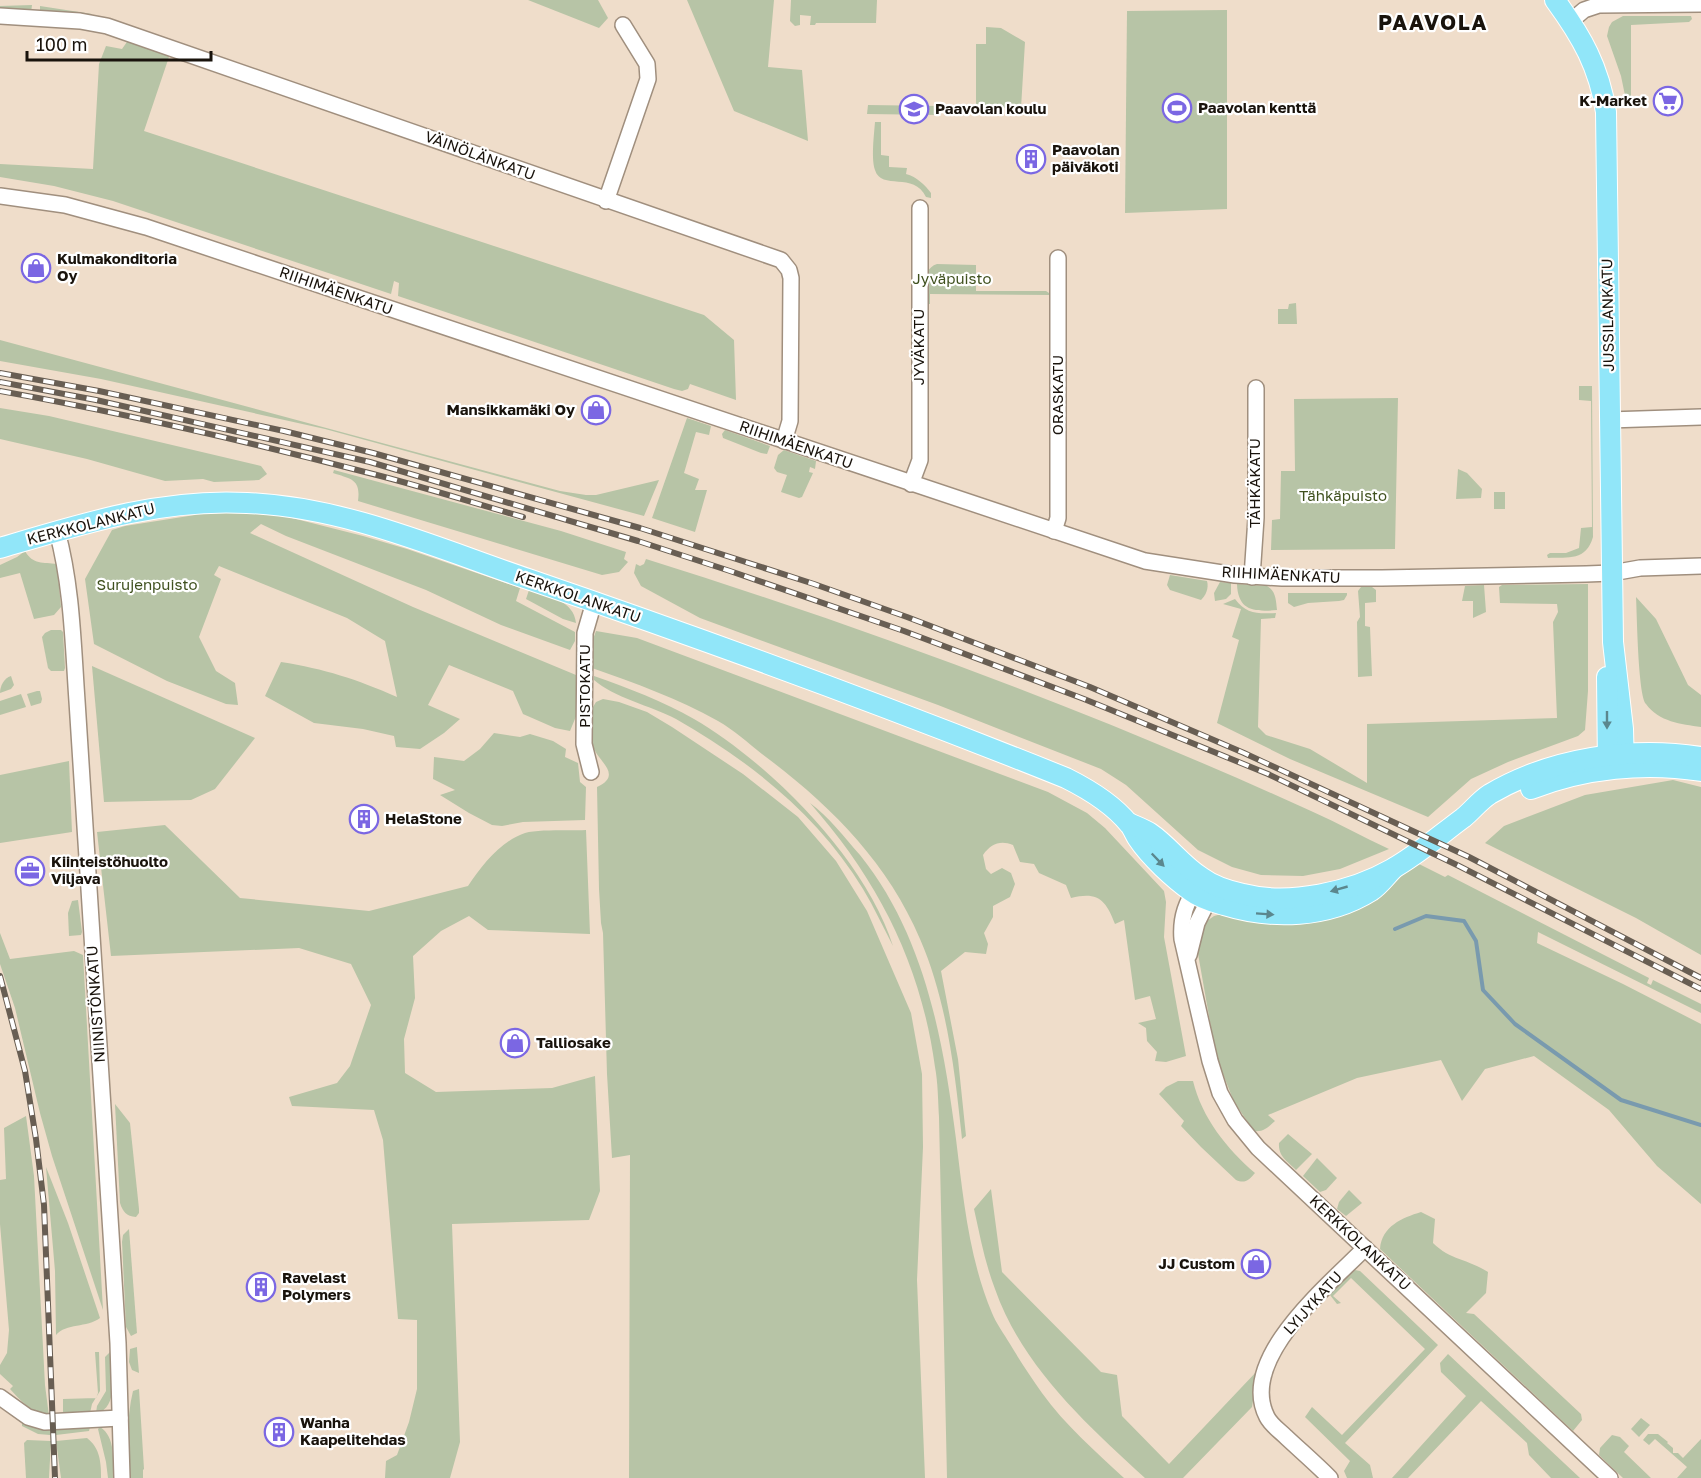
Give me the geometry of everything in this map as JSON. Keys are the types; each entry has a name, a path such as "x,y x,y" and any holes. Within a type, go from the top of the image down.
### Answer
{"main road":[{"name":"JUSSILANKATU","path":"1555,0 1588,49 1598,75 1606,112 1613,642 1607,677 1616,762"},
{"name":"KERKKOLANKATU","path":"0,548 140,510 185,504 244,502 296,507 349,519 712,644 1066,778 1099,796 1129,823 1149,832 1204,889"},
{"path":"1204,889 1268,899 1314,896 1353,885 1394,868 1465,817 1484,798 1510,784 1553,768 1616,762 1653,753 1701,757"},
{"path":"1616,762 1701,771"}],"street":[{"path":"1570,21 1584,10 1599,5 1701,4"},
{"name":"VÄINÖLÄNKATU","path":"0,16 80,21 107,26 781,260 786,264 791,278 790,421 784,441"},
{"path":"606,201 648,79 647,64 623,25"},
{"name":"RIIHIMÄENKATU","path":"0,196 65,205 146,227 1145,561 1252,577 1372,579 1612,573 1640,568 1701,566"},
{"name":"JYVÄKATU","path":"911,484 920,460 920,208"},
{"name":"ORASKATU","path":"1054,531 1058,518 1058,258"},
{"name":"TÄHKÄKATU","path":"1252,577 1256,518 1256,388"},
{"path":"1609,420 1701,417"},
{"name":"NIINISTÖNKATU","path":"57,531 64,558 69,594 77,690 117,1327 122,1478"},
{"name":"PISTOKATU","path":"591,772 585,744 585,627 594,602"},
{"name":"KERKKOLANKATU","path":"1204,889 1181,924 1210,1061 1220,1093 1235,1120 1258,1148 1610,1478"},
{"name":"LYIJYKATU","path":"1330,1478 1268,1420 1261,1403 1261,1392 1268,1363 1284,1334 1365,1248"},
{"path":"0,1397 28,1416 45,1422 120,1418"}],"green space":[{"path":"528,0 598,0 608,18 599,28"},
{"path":"687,0 774,0 768,67 802,70 808,141 734,111"},
{"path":"791,0 877,0 876,23 816,23 810,25 811,16 800,15 800,25 795,26 790,21"},
{"path":"32,5 31,13 0,11 0,6"},
{"path":"40,6 92,14 92,16 40,13"},
{"name":"Paavolan kenttä","path":"1227,10 1227,209 1125,213 1127,11"},
{"path":"1623,16 1691,16 1692,19 1689,22 1631,25 1631,99 1627,105 1621,76 1607,36 1612,22"},
{"path":"986,27 1001,28 1025,42 1021,108 976,107 976,44 986,44"},
{"path":"129,39 170,54 144,131 704,315 734,340 736,400 690,384 688,389 682,391 674,389 398,296 399,283 394,281 391,294 113,201 54,186 0,177 0,164 93,169 99,64 106,46 122,49"},
{"path":"868,105 941,106 941,115 867,114"},
{"path":"875,122 881,122 881,155 889,156 889,167 907,168 906,174 923,184 931,193 931,198 926,197 921,189 914,185 878,176 873,160"},
{"name":"Jyväpuisto","path":"937,264 976,265 976,291 1046,291 1052,295 930,294 930,304 927,304 927,275 929,270"},
{"path":"1296,303 1297,324 1278,324 1278,309 1288,309 1289,304"},
{"path":"0,340 560,491 596,495 659,480 644,516 325,429 101,379 0,361"},
{"path":"1579,386 1592,386 1593,537 1590,545 1581,554 1548,558 1547,555 1550,553 1566,553 1579,548 1581,528 1592,527 1591,401 1579,400"},
{"name":"Tähkäpuisto","path":"1398,398 1395,549 1271,550 1272,520 1280,519 1281,471 1295,471 1294,399"},
{"path":"0,408 49,416 261,466 267,474 259,480 165,481 87,459 0,439"},
{"path":"687,418 711,426 709,435 696,432 684,473 699,479 695,490 707,490 695,532 652,518"},
{"path":"725,430 770,446 767,454 723,438 722,434"},
{"path":"784,450 816,461 815,469 810,467 809,472 813,473 802,497 781,492 787,475 777,472 774,468 778,455"},
{"path":"1458,469 1467,473 1482,489 1481,498 1456,499"},
{"path":"334,470 561,531 626,552 624,559 628,562 619,572 602,575 358,501 359,494 356,484 350,479 333,473"},
{"path":"1494,492 1505,492 1505,509 1494,509"},
{"name":"Surujenpuisto","path":"223,511 284,516 363,536 520,588 516,601 575,632 575,641 570,650 501,625 426,590 286,536 261,524 250,533 413,607 576,675 577,714 570,731 555,728 523,714 513,691 449,665 428,705 460,719 420,749 396,747 394,736 363,729 314,723 265,696 281,662 340,675 397,697 385,641 347,618 219,566 214,575 221,579 199,637 216,671 235,683 238,705 226,704 167,681 94,644 85,579 112,530 196,513"},
{"path":"25,551 35,561 57,564 61,607 54,615 34,619 20,573 0,578 0,565"},
{"path":"646,559 899,644 1066,707 1230,775 1389,849 1340,869 1303,876 1261,875 1232,867 1198,850 1126,785 1101,769 938,705 700,618 641,586 634,573 636,564 640,566 644,564"},
{"path":"1170,575 1207,581 1206,594 1201,600 1170,590 1167,585"},
{"path":"1220,582 1231,583 1231,594 1226,599 1215,601 1214,593"},
{"path":"1237,584 1267,586 1274,593 1277,610 1254,610 1244,605 1240,600"},
{"path":"1588,584 1588,691 1585,730 1578,736 1508,762 1471,779 1428,817 1290,759 1217,723 1239,640 1232,637 1241,609 1223,604 1235,599 1244,608 1253,612 1276,613 1275,618 1261,619 1258,727 1266,735 1310,749 1367,783 1367,724 1557,718 1553,622 1558,612 1557,604 1500,603 1499,587 1502,585"},
{"path":"1484,585 1486,612 1473,618 1473,601 1462,601 1465,586"},
{"path":"1361,587 1372,587 1376,590 1376,602 1365,603 1365,626 1370,627 1372,676 1358,677 1357,622 1360,617 1358,591"},
{"path":"529,590 552,597 565,604 574,615 576,623 563,619 526,599"},
{"path":"1288,593 1347,593 1347,595 1344,600 1308,603 1294,607 1288,603"},
{"path":"1636,597 1656,619 1688,685 1701,695 1701,727 1678,723 1657,715 1643,698"},
{"path":"51,630 63,632 64,671 51,671 48,668 42,637"},
{"path":"596,631 637,638 1048,792 1087,813 1105,828 1164,891 1166,902 1164,937 1186,1056 1166,1062 1155,1061 1157,1052 1147,1041 1146,1028 1138,1023 1156,1019 1150,996 1135,1000 1124,920 1115,924 1100,899 1088,896 1071,898 1066,885 1039,873 1034,864 1020,862 1013,845 996,844 983,855 986,869 991,874 1002,868 1011,873 1015,884 1010,897 993,906 993,917 984,933 988,944 986,954 965,952 941,971 958,1059 966,1136 962,1139 948,1037 937,987 920,939 906,911 891,884 873,859 810,793 730,728 672,699 592,668 592,642"},
{"path":"92,666 255,738 215,789 191,800 104,802"},
{"path":"11,676 14,685 11,689 0,693 3,683"},
{"path":"594,676 658,701 694,719 754,761 784,788 838,848 861,881 880,913 893,946 867,896 845,862 826,838 781,792 703,735 666,714 611,691 594,680"},
{"path":"40,691 41,703 31,706 27,694"},
{"path":"21,694 26,707 0,715 0,701"},
{"path":"603,699 647,712 672,727 743,774 798,817 836,861 867,911 911,1013 922,1074 923,1147 917,1280 925,1478 629,1478 630,1155 612,1158 603,933 599,889 597,787 605,782 609,772 593,745 593,707 596,702"},
{"path":"494,733 520,737 530,734 553,741 566,749 565,757 578,763 580,782 586,787 585,820 492,825 440,795 455,790 433,779 434,757 464,761 480,749"},
{"path":"69,761 72,832 0,843 0,775"},
{"path":"1673,780 1701,787 1701,955 1636,918 1485,843 1504,826 1585,795"},
{"path":"810,803 824,814 842,834 882,886 901,919 916,954 928,990 945,1064 972,1249 984,1292 994,1317 1051,1405 1081,1438 1124,1478 947,1478 939,1117 937,1079 928,1029 919,993 893,925 856,862"},
{"path":"165,825 240,898 369,911 468,886 500,848 525,833 586,830 590,934 488,930 469,916 441,931 413,956 415,998 404,1039 405,1073 436,1092 552,1088 595,1076 600,1191 589,1220 452,1224 460,1442 450,1478 385,1478 386,1461 397,1455 409,1422 417,1389 417,1320 398,1319 383,1140 374,1110 292,1106 289,1097 337,1083 350,1066 371,1005 351,964 299,948 111,956 97,832"},
{"path":"1415,862 1445,877 1448,875 1649,978 1647,983 1651,985 1653,980 1701,1004 1701,1013 1538,932 1537,943 1701,1024 1701,1204 1657,1166 1609,1110 1534,1056 1485,1069 1462,1101 1441,1060 1357,1078 1268,1115 1275,1121 1263,1130 1254,1131 1234,1102 1216,1056 1197,948 1201,930 1214,916"},
{"path":"78,900 82,932 81,935 69,936 68,913 72,901"},
{"path":"0,933 10,959 74,951 83,955 103,1310 40,1113 15,1008 0,964"},
{"path":"1178,1081 1193,1081 1203,1108 1217,1132 1255,1173 1249,1179 1242,1182 1236,1180 1181,1126 1184,1121 1159,1094 1166,1087"},
{"path":"115,1104 130,1123 139,1209 136,1217 125,1213 120,1203"},
{"path":"26,1116 34,1176 45,1385 49,1416 37,1412 23,1402 10,1389 13,1386 0,1374 0,1365 7,1353 9,1330 0,1224 0,1180 6,1179 4,1128"},
{"path":"1288,1134 1312,1154 1296,1170 1284,1158 1279,1148 1279,1143"},
{"path":"1317,1158 1337,1178 1326,1190 1320,1192 1303,1176"},
{"path":"46,1167 68,1223 100,1318 65,1329 56,1335 55,1271"},
{"path":"991,1189 1002,1272 1101,1372 1117,1375 1122,1416 1169,1464 1258,1370 1252,1407 1183,1478 1145,1478 1100,1437 1058,1392 1022,1343 1007,1317 991,1279 974,1209"},
{"path":"1349,1190 1362,1203 1346,1216 1337,1209 1339,1202"},
{"path":"1421,1212 1435,1219 1433,1243 1439,1249 1488,1272 1486,1293 1466,1313 1474,1314 1581,1414 1582,1420 1573,1431 1380,1249 1385,1234 1394,1224"},
{"path":"129,1229 137,1333 131,1336 126,1327 122,1242 123,1235"},
{"path":"1355,1270 1360,1271 1438,1345 1345,1443 1370,1465 1373,1478 1347,1478 1344,1471 1350,1461 1305,1417 1312,1407 1342,1435 1425,1349 1351,1278 1333,1296 1341,1303 1337,1304 1330,1295"},
{"path":"137,1347 139,1373 132,1370 129,1362 130,1349"},
{"path":"95,1352 99,1352 100,1391 97,1397 98,1393"},
{"path":"110,1352 111,1397 104,1410 96,1413 97,1406 106,1391 105,1357"},
{"path":"1448,1354 1580,1478 1551,1478 1529,1455 1527,1443 1481,1401 1408,1478 1392,1478 1466,1396 1441,1372 1440,1363"},
{"path":"139,1389 143,1478 129,1478 129,1413 133,1391"},
{"path":"96,1398 90,1413 63,1415 63,1399"},
{"path":"1641,1418 1650,1425 1639,1437 1631,1429"},
{"path":"22,1422 50,1430 50,1435 38,1434 22,1426"},
{"path":"90,1427 89,1431 56,1435 56,1430 59,1429"},
{"path":"100,1427 105,1431 111,1443 113,1478 108,1478 98,1429"},
{"path":"1648,1434 1658,1434 1673,1448 1673,1453 1678,1453 1683,1458 1701,1439 1701,1478 1677,1478 1687,1467 1655,1439 1649,1445 1643,1440"},
{"path":"1612,1435 1620,1437 1629,1446 1624,1452 1651,1478 1623,1478 1599,1455 1600,1448"},
{"path":"87,1438 95,1446 99,1456 101,1478 61,1478 56,1441"},
{"path":"27,1440 51,1441 49,1478 26,1478 24,1443"}],"waterway":[{"path":"1395,929 1426,916 1464,921 1476,941 1483,990 1515,1024 1621,1100 1701,1125"}],"railway":[{"path":"0,373 99,391 284,431 373,453 640,528 814,584 907,617 1090,687 1244,753 1469,857 1701,978"},
{"path":"0,382 96,400 370,462 638,541 904,631 1084,699 1268,774 1459,866 1701,989"},
{"path":"0,391 138,418 275,449 405,482 523,517"},
{"path":"0,976 25,1071 44,1205 55,1478"}],"place":[{"name":"K-Market","path":"1668,101"},
{"name":"Paavolan kenttä","path":"1177,108"},
{"name":"Paavolan koulu","path":"914,109"},
{"name":"Paavolan päiväkoti","path":"1031,159"},
{"name":"Kulmakonditoria Oy","path":"36,268"},
{"name":"Mansikkamäki Oy","path":"596,410"},
{"name":"HelaStone","path":"364,819"},
{"name":"Kiinteistöhuolto Viljava","path":"30,871"},
{"name":"Talliosake","path":"515,1043"},
{"name":"JJ Custom","path":"1256,1264"},
{"name":"Ravelast Polymers","path":"261,1287"},
{"name":"Wanha Kaapelitehdas","path":"279,1432"}],"district":[{"name":"PAAVOLA","path":"1433,23"}]}
